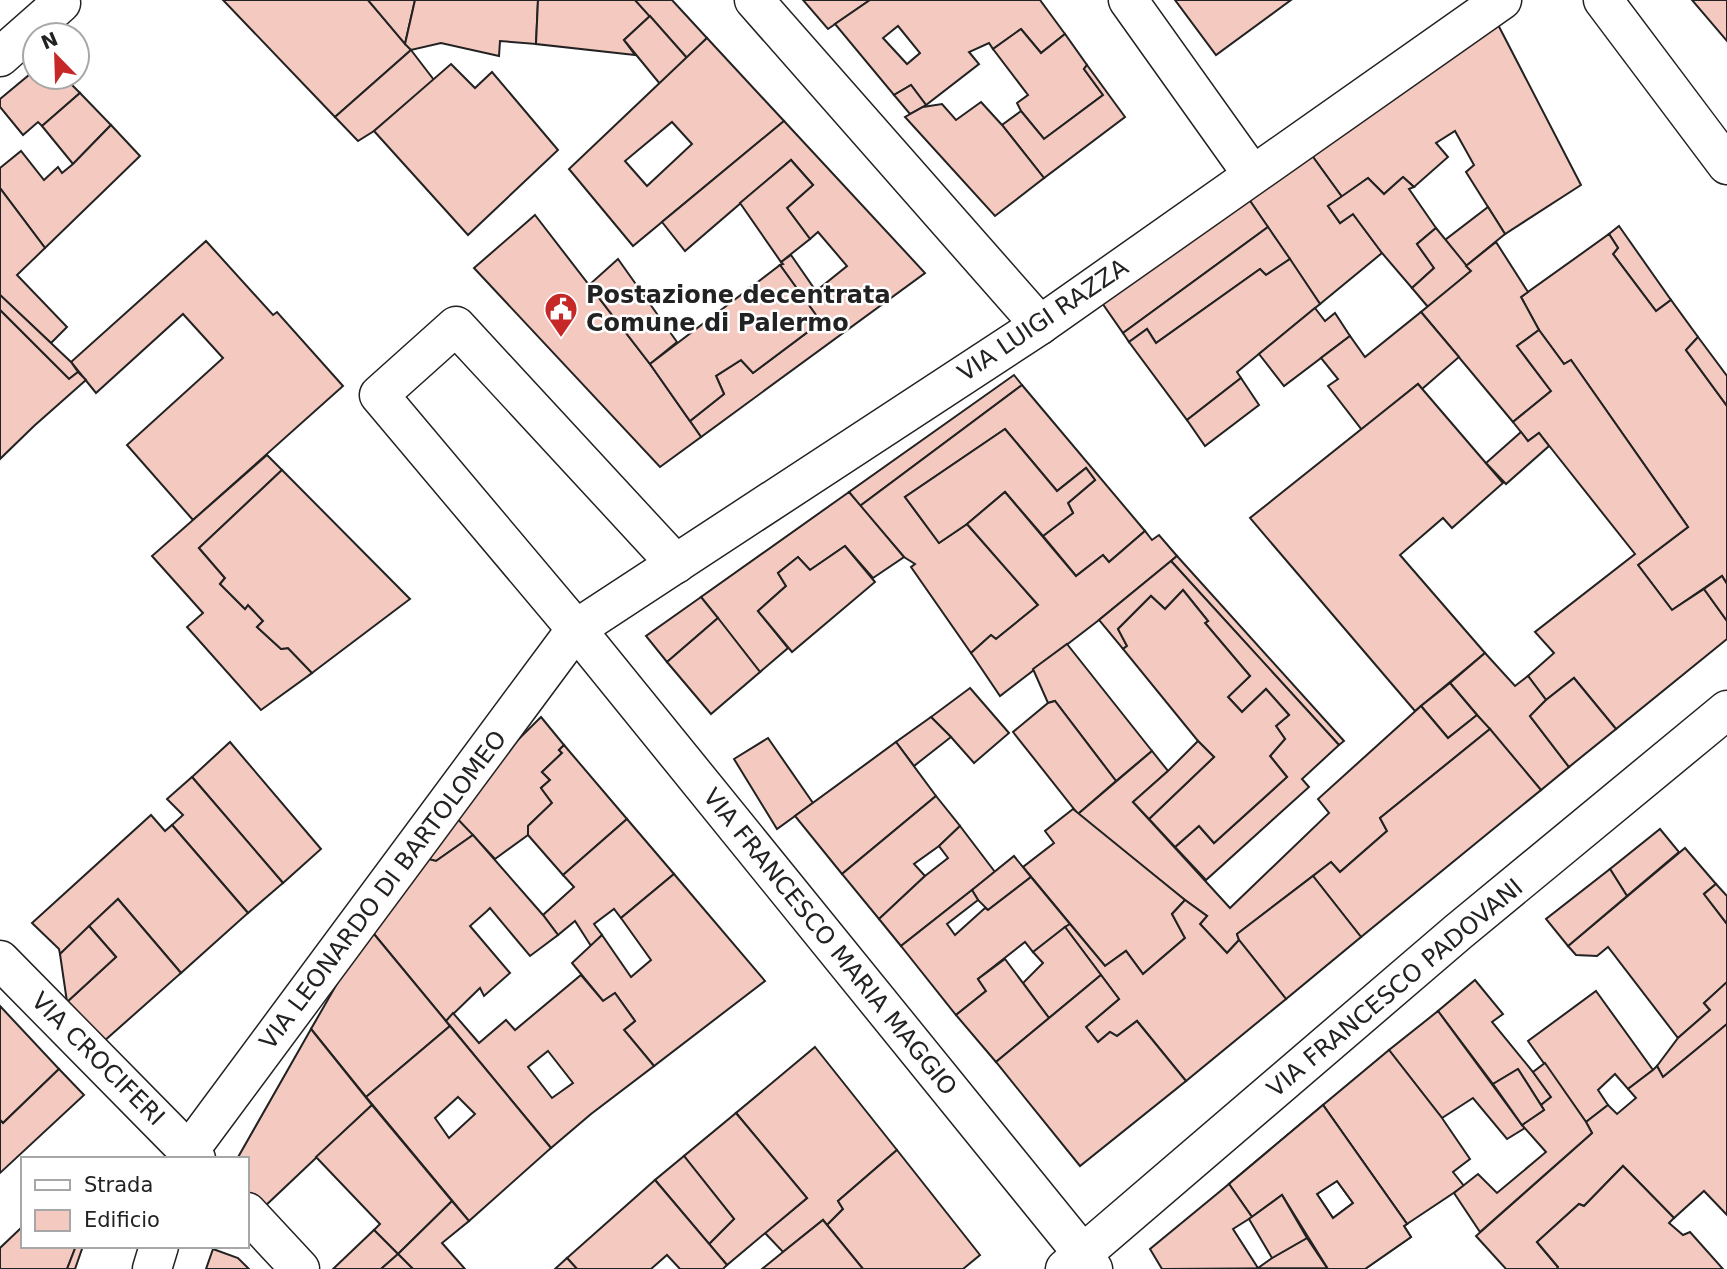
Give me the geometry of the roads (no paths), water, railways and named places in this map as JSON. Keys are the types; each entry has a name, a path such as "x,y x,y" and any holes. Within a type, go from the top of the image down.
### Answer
{"street":[{"path":"754,0 1040,325"},
{"path":"1128,0 1252,174"},
{"name":"VIA LUIGI RAZZA","path":"576,629 1040,325 1502,0"},
{"path":"1603,0 1727,165"},
{"path":"0,57 61,3"},
{"name":"VIA FRANCESCO MARIA MAGGIO","path":"676,564 456,326 380,395 576,629 1080,1264"},
{"name":"VIA LEONARDO DI BARTOLOMEO","path":"191,1156 576,629"},
{"name":"VIA FRANCESCO PADOVANI","path":"1080,1264 1458,932 1727,710"},
{"name":"VIA CROCIFERI","path":"0,960 191,1156"},
{"path":"248,1213 300,1269"},
{"path":"152,1269 158,1248"}],"place":[{"name":"Postazione decentrata Comune di Palermo","path":"561,339"}]}
